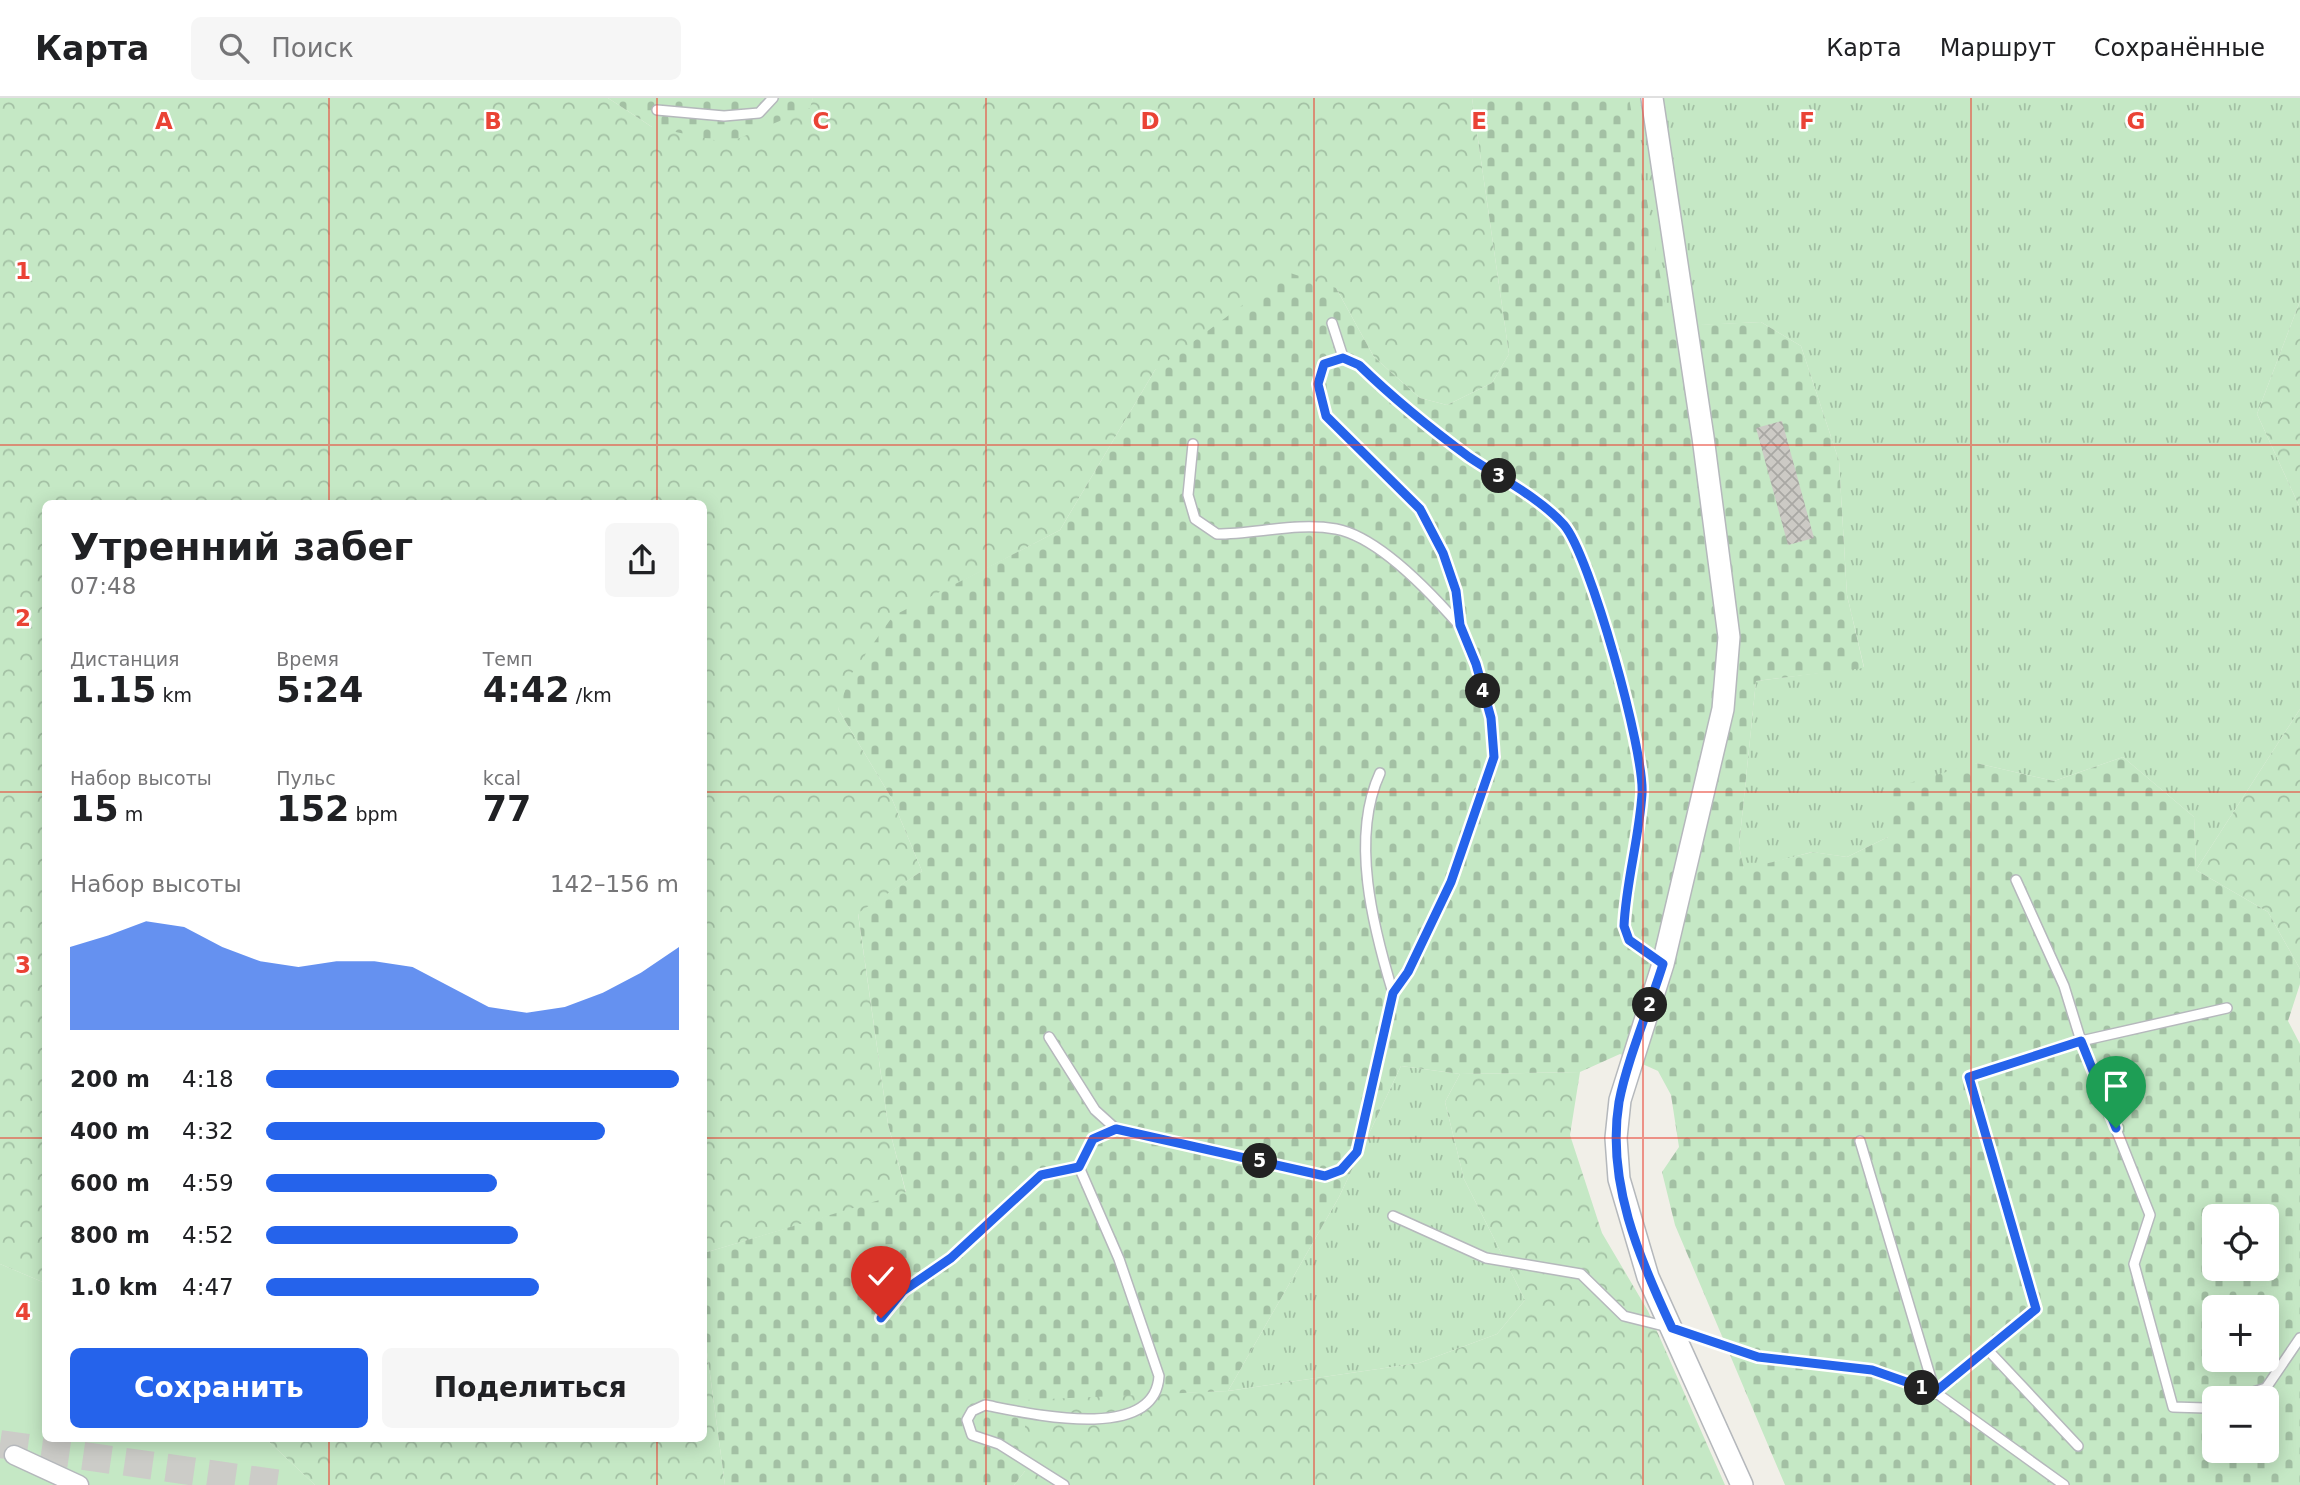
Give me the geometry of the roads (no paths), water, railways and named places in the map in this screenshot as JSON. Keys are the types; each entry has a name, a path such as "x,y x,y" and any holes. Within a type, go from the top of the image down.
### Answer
{"street":[{"path":"1651,98 1703,437 1729,637 1723,709 1663,964 1620,1100 1616,1138 1619,1179 1631,1229 1648,1277 1742,1485"},
{"path":"14,1455 79,1485"}],"lane":[{"path":"657,110 724,116 758,113 773,98"},
{"path":"1332,323 1343,358"},
{"path":"1049,1037 1096,1110 1116,1129 1325,1176 1341,1170 1357,1152 1393,993 1408,972 1451,882 1494,757 1491,718 1474,656 1460,625 1456,591 1443,553 1420,509 1326,416 1318,384 1324,364 1343,358 1359,365 1467,455 1544,508 1565,526 1580,555 1620,679 1637,745 1643,792 1624,926 1629,940 1663,964"},
{"path":"1193,444 1188,495 1195,519 1217,534 1287,528 1337,529 1371,545 1432,594 1460,625"},
{"path":"1380,773 1366,815 1364,852 1380,944 1393,993"},
{"path":"2016,880 2064,986 2081,1041 2150,1215 2134,1264 2173,1407 2202,1408"},
{"path":"1935,1392 2036,1309 1969,1077 2081,1041 2227,1008"},
{"path":"1079,1167 1093,1139 1116,1129"},
{"path":"1860,1141 1935,1392"},
{"path":"881,1318 903,1291 951,1258 1041,1175 1079,1167"},
{"path":"1064,1485 999,1444 972,1435 967,1420 972,1411 985,1405 1093,1420 1127,1414 1146,1406 1159,1388 1159,1376 1119,1259 1079,1167"},
{"path":"1393,1216 1486,1258 1581,1274 1624,1316 1672,1328 1758,1357 1872,1370 1935,1392 2064,1485"},
{"path":"2267,1386 2300,1338"},
{"path":"1987,1349 2078,1446"}],"tunnel":[{"path":"0,1444 288,1485"}]}
